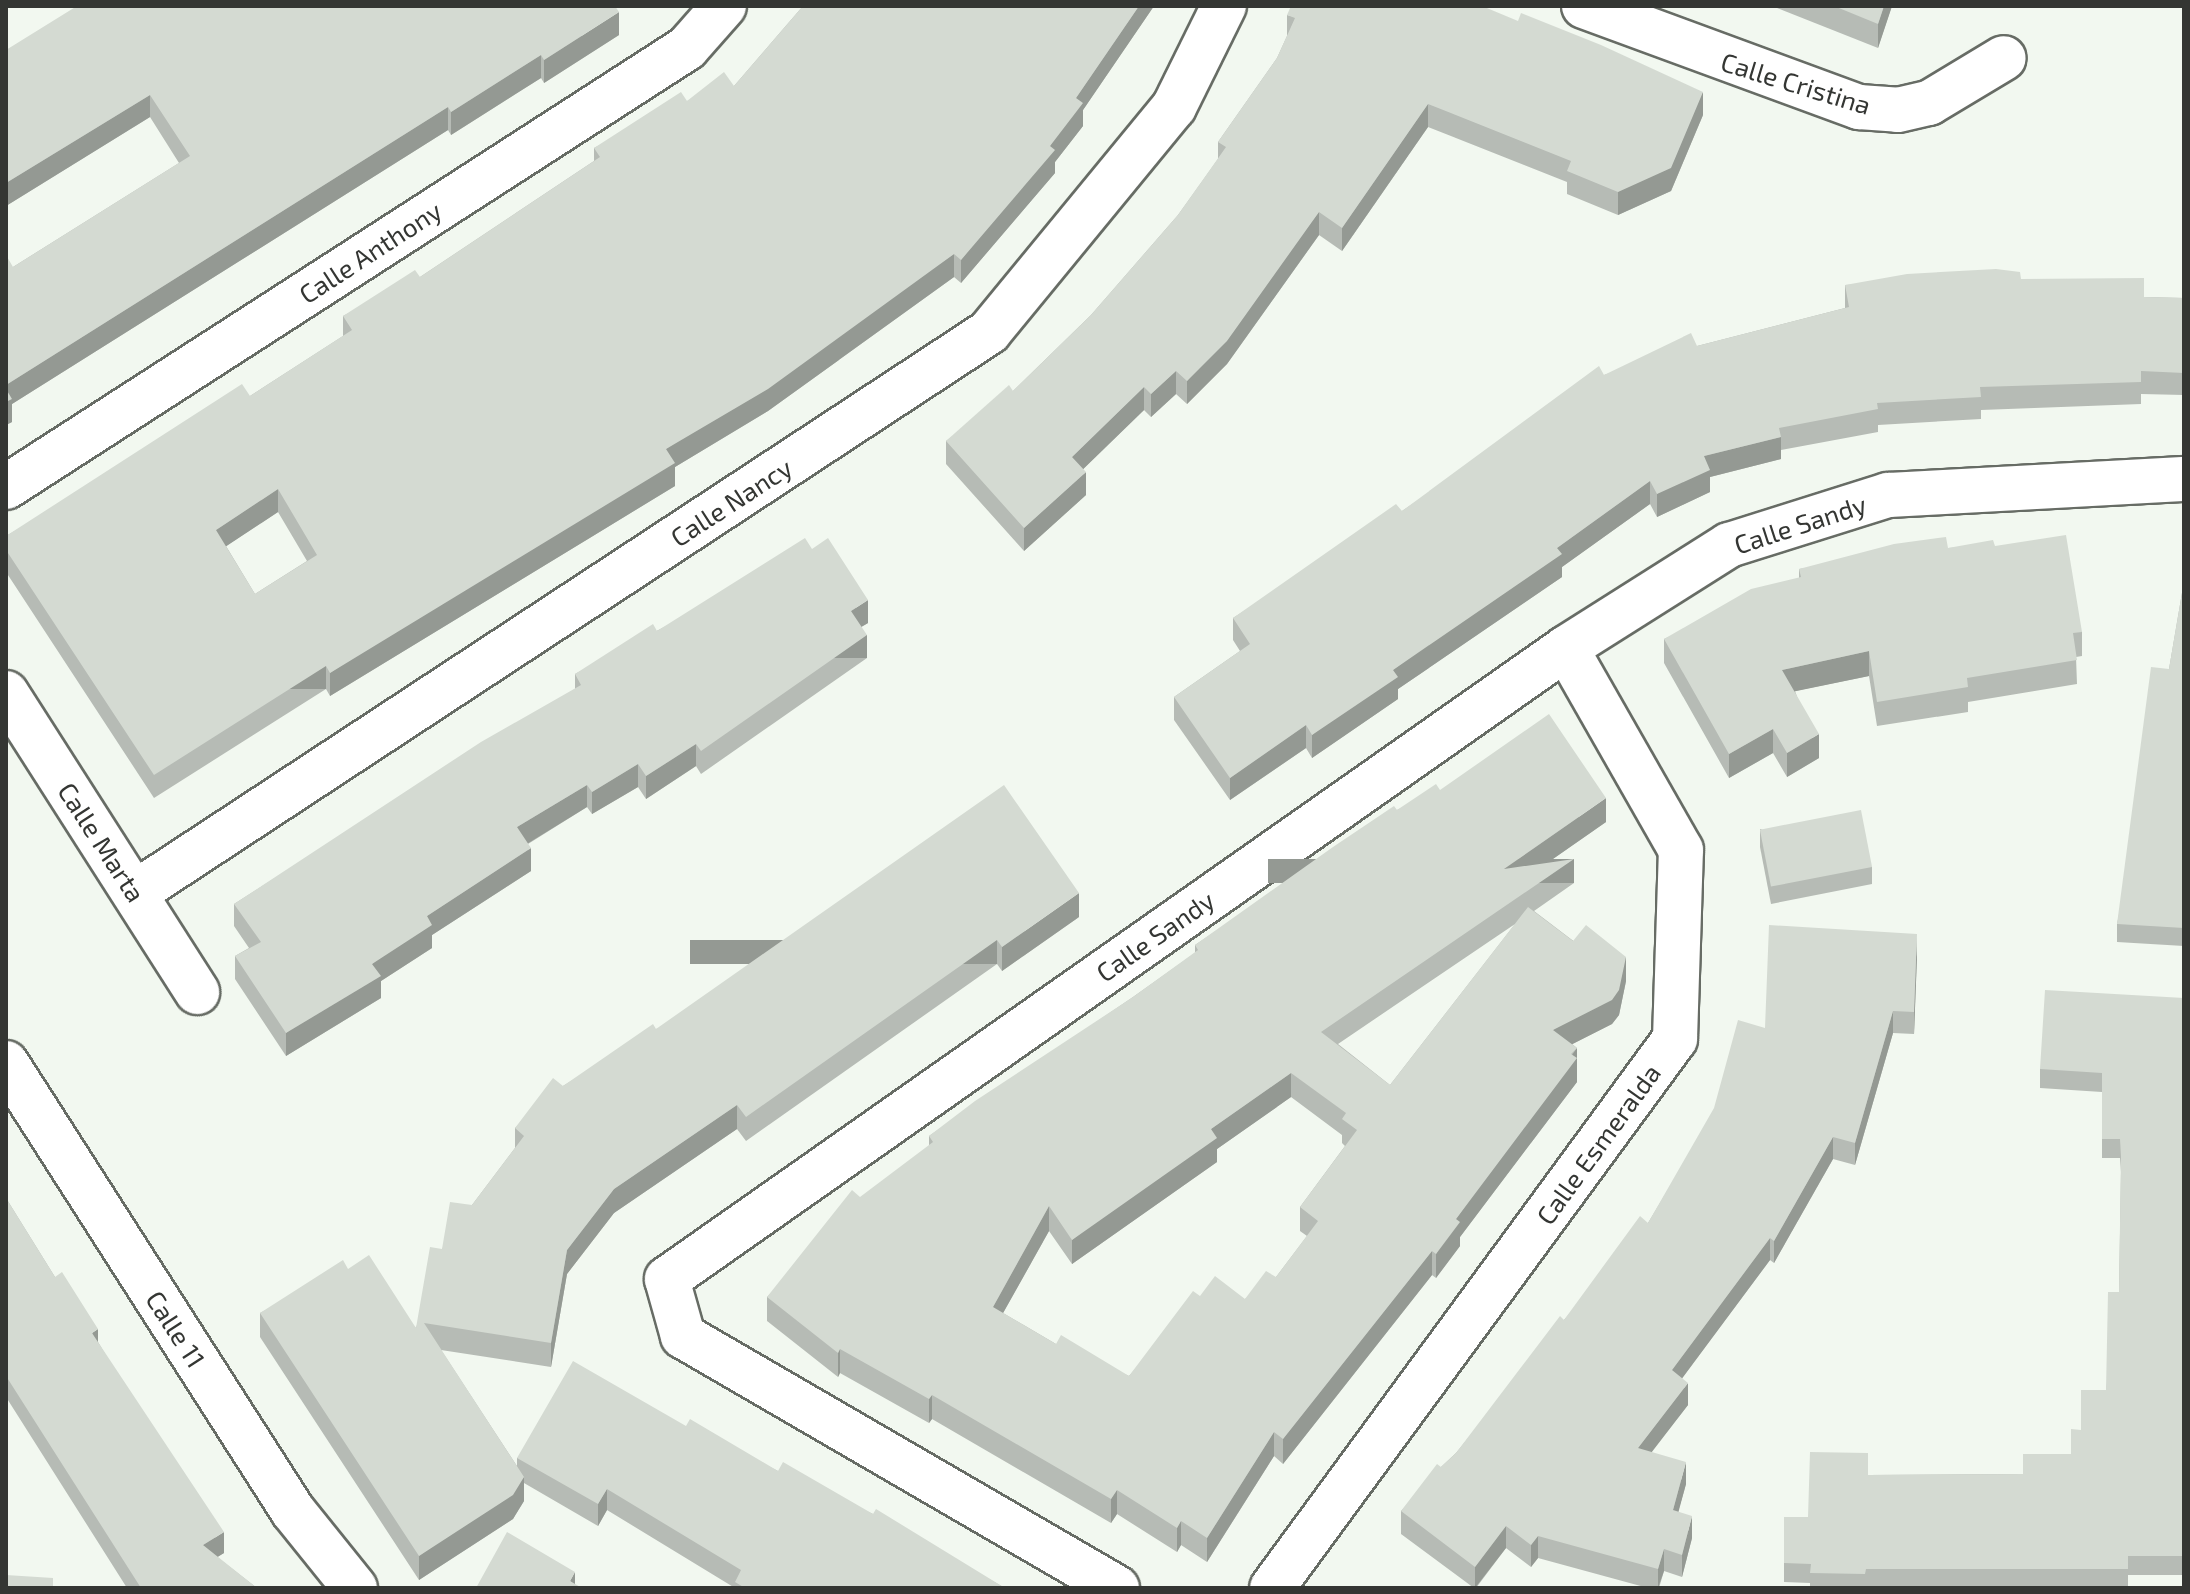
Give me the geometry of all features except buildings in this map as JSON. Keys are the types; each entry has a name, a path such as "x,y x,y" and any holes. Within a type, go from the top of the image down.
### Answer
{"street":[{"name":"Calle Anthony","path":"6,487 687,48 724,6"},
{"name":"Calle Nancy","path":"135,893 989,332 1174,107 1224,6"},
{"name":"Calle Cristina","path":"1584,6 1859,107 1898,110 1929,103 2004,58"},
{"name":"Calle Sandy","path":"1117,1588 683,1336 667,1279 1566,648 1729,545 1888,495 2184,479"},
{"name":"Calle Esmeralda","path":"1272,1588 1675,1039 1681,850 1566,648"},
{"name":"Calle Marta","path":"6,693 197,992"},
{"name":"Calle 11","path":"6,1063 293,1511 355,1588"}]}
